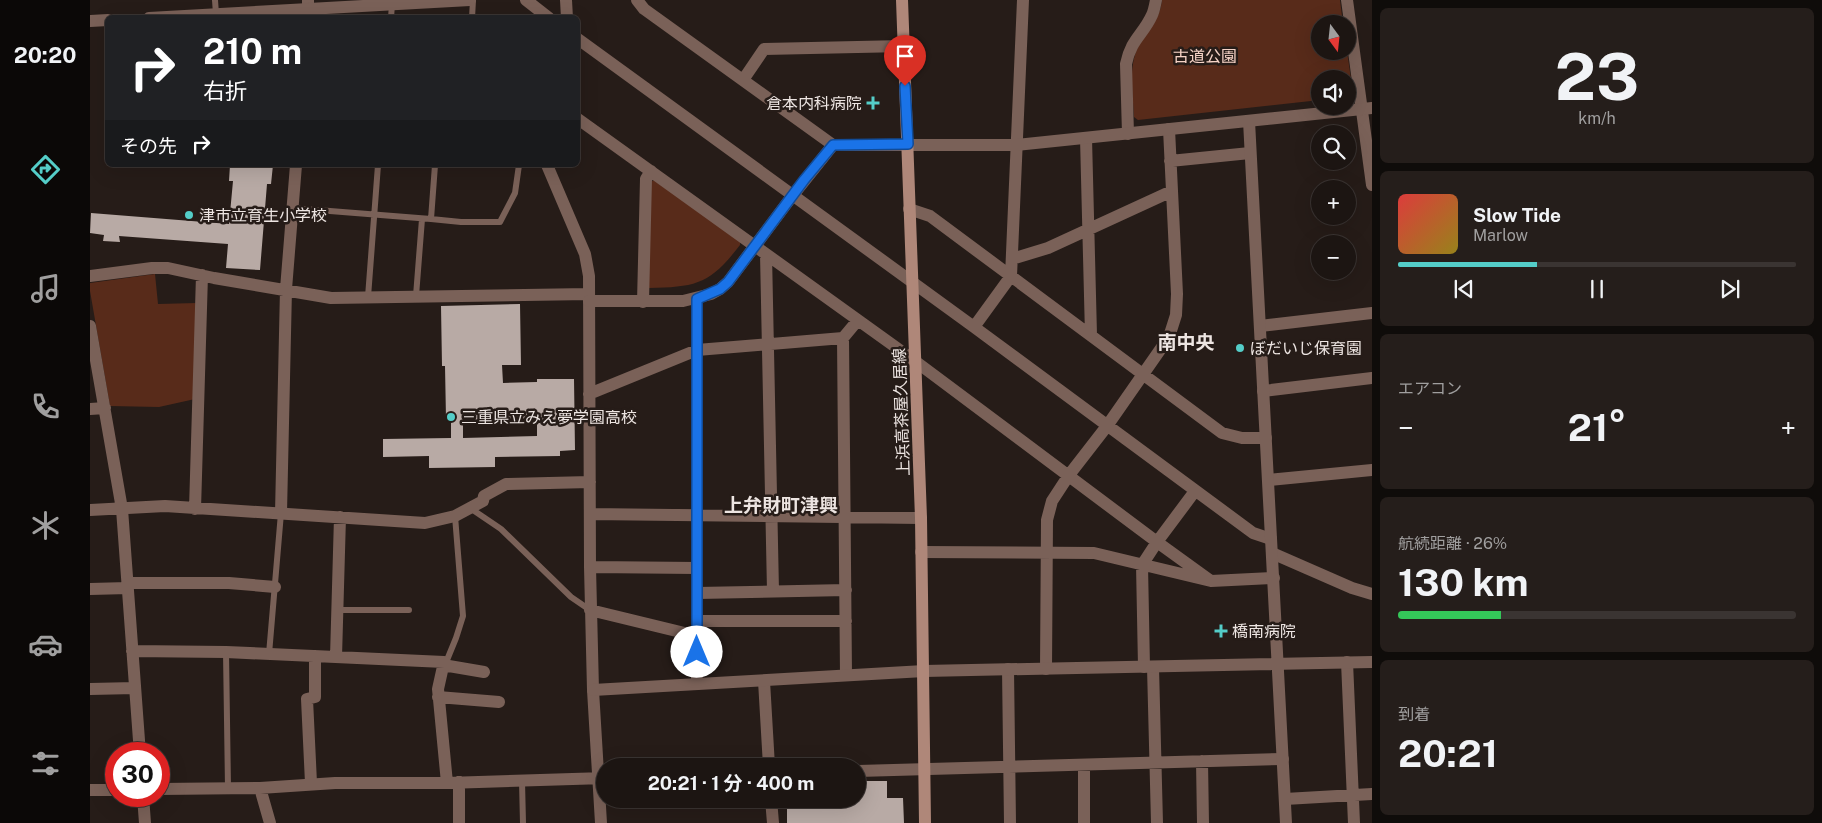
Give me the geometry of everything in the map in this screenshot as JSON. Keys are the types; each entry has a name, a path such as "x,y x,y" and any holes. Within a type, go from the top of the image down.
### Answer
{"main road":[{"name":"上浜高茶屋久居線","path":"902,0 921,518 925,823"}],"street":[{"path":"199,15 308,9 392,8 472,0"},
{"path":"526,0 545,15"},
{"path":"566,0 567,15"},
{"path":"637,0 644,9 833,145 1016,145 1367,108"},
{"path":"974,327 1011,276 1024,0"},
{"path":"1128,134 1126,64 1128,53 1153,14 1156,0"},
{"path":"1347,0 1367,108 1372,186"},
{"path":"90,21 105,20"},
{"path":"580,40 974,327 1253,534 1271,539"},
{"path":"742,80 764,49 904,46"},
{"path":"580,120 915,361 1211,581"},
{"path":"1249,121 1286,823"},
{"path":"1046,669 1046,552 1048,514 1052,501 1169,337 1176,315 1177,294 1169,129"},
{"path":"1086,138 1091,335"},
{"path":"90,276 152,268 168,268 331,298 416,296 589,298 643,302 697,299 720,289 728,282 833,145"},
{"path":"1170,161 1250,153"},
{"path":"280,513 286,289 296,167"},
{"path":"549,167 589,267 590,610 593,690 599,758"},
{"path":"643,302 646,179 651,172"},
{"path":"1012,259 1048,248 1172,191"},
{"path":"909,209 930,216 1222,433 1242,438 1266,438"},
{"path":"766,254 773,591"},
{"path":"195,509 202,274"},
{"path":"697,299 697,684"},
{"path":"1260,326 1372,313"},
{"path":"846,675 843,338 858,320"},
{"path":"90,326 122,510 139,742"},
{"path":"589,394 696,350 843,338"},
{"path":"1263,391 1372,378"},
{"path":"90,408 105,408"},
{"path":"1269,480 1372,470"},
{"path":"90,510 122,510 165,506 425,523 456,516 483,501 484,496 506,484 590,482"},
{"path":"1157,823 1155,762 1142,565 1195,491"},
{"path":"590,514 921,518"},
{"path":"336,657 340,517"},
{"path":"921,552 1094,553 1211,581 1274,578"},
{"path":"1272,553 1352,588 1372,594"},
{"path":"590,566 697,568"},
{"path":"90,589 127,585 229,583 275,587"},
{"path":"697,593 846,590"},
{"path":"590,610 697,636"},
{"path":"697,621 846,621"},
{"path":"132,651 226,652 444,663 484,672"},
{"path":"311,783 307,699 315,696 315,656"},
{"path":"1347,662 1354,823"},
{"path":"593,690 924,671 1372,662"},
{"path":"444,663 438,697 459,823"},
{"path":"1008,669 1010,823"},
{"path":"764,681 769,758"},
{"path":"90,689 135,688"},
{"path":"438,697 499,702"},
{"path":"866,771 1283,759"},
{"path":"1202,761 1203,823"},
{"path":"1084,764 1084,823"},
{"path":"170,789 260,788 311,783 596,778"},
{"path":"260,788 270,823"},
{"path":"90,790 105,790"},
{"path":"1285,798 1372,794"},
{"path":"144,807 145,823"},
{"path":"600,808 600,823"},
{"path":"772,808 773,823"}],"lane":[{"path":"215,0 216,14"},
{"path":"472,0 472,15"},
{"path":"368,297 378,167"},
{"path":"431,219 435,167"},
{"path":"292,208 460,222 500,222 515,193 519,167"},
{"path":"416,296 422,219"},
{"path":"470,508 501,529 571,597 590,610"},
{"path":"269,654 280,513"},
{"path":"444,663 456,638 463,616 456,516"},
{"path":"337,607 342,610 409,610"},
{"path":"226,652 228,788"},
{"path":"522,780 524,823"}],"green space":[{"name":"古道公園","path":"1162,0 1340,0 1342,15 1311,15 1311,60 1348,60 1350,70 1311,70 1311,101 1138,120 1134,117 1133,64 1138,47 1158,15"},
{"path":"654,180 740,241 740,245 720,268 701,281 679,286 649,288 649,183"},
{"path":"155,274 158,304 197,303 195,399 159,407 110,406 90,283"}],"building":[{"path":"230,167 273,167 271,184 267,184 260,270 226,268 228,244 119,236 120,242 103,241 104,235 90,233 91,213 229,224 233,181 229,181"},
{"path":"520,304 521,365 502,365 503,383 537,382 537,379 574,379 575,450 560,451 560,456 495,457 495,467 429,468 429,456 383,457 383,439 451,438 451,419 446,419 445,366 442,366 441,306","holes":["537,418 537,436 463,438 463,420"]},
{"path":"866,781 887,781 887,798 903,798 904,823 787,823 787,808 866,808"}],"place":[{"name":"倉本内科病院","path":"873,103"},
{"name":"津市立育生小学校","path":"189,215"},
{"name":"ぼだいじ保育園","path":"1240,348"},
{"name":"三重県立みえ夢学園高校","path":"451,417"},
{"name":"橋南病院","path":"1221,631"}],"district":[{"name":"南中央","path":"1186,342"},
{"name":"上弁財町津興","path":"781,505"}],"route":[{"path":"697,652 697,299 720,289 736,273 804,180 833,145 908,144 905,86"}]}
